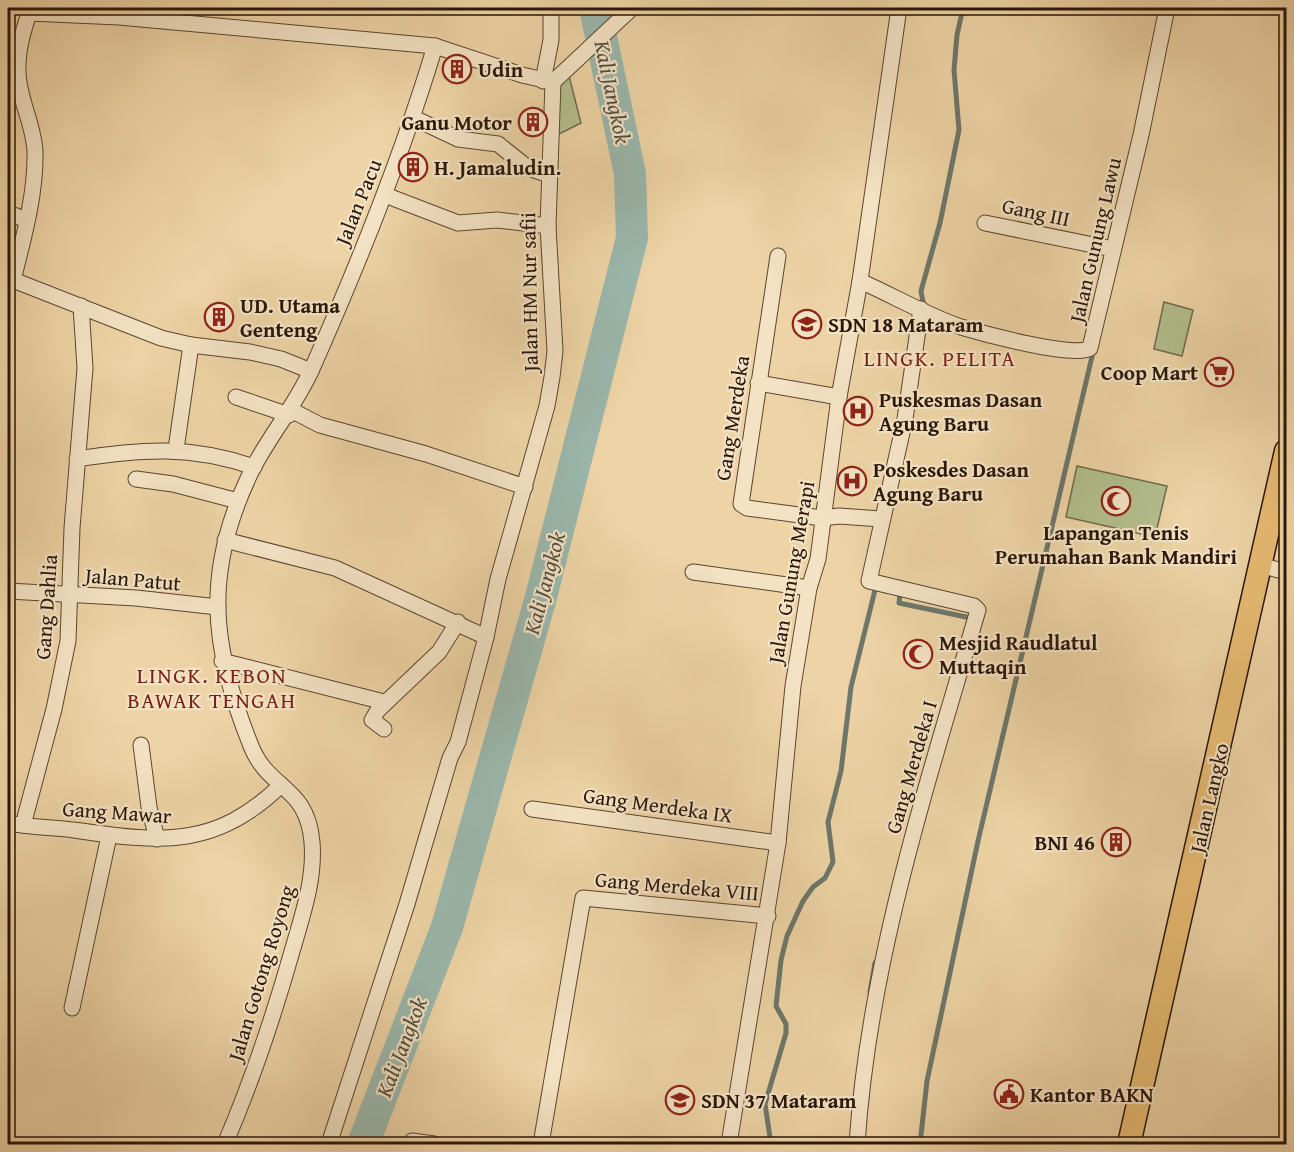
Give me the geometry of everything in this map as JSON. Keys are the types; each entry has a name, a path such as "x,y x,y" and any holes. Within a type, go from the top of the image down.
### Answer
{"main road":[{"name":"Jalan Langko","path":"1129,1144 1287,451"}],"street":[{"name":"Jalan HM Nur safii","path":"486,637 498,579 547,406 555,351 548,226 552,79 551,8"},
{"path":"311,371 280,359 250,352 191,345 142,332 81,306 10,281 27,220 35,152 18,71 22,39 30,10 119,16 435,46 552,79 632,8"},
{"name":"Jalan Gunung Merapi","path":"729,1144 768,916 778,843 793,687 809,588 818,559 839,397 861,281 899,8"},
{"name":"Jalan Gunung Lawu","path":"861,281 960,326 1059,350 1085,351 1093,343 1141,135 1167,8"},
{"name":"Jalan Pacu","path":"311,371 385,195 414,118 435,46"},
{"path":"414,118 458,139 498,144 528,168 549,175"},
{"path":"385,195 458,224 497,220 548,226"},
{"path":"8,213 27,220"},
{"name":"Gang III","path":"985,223 1113,249"},
{"name":"Gang Merdeka","path":"778,256 770,323 758,383 741,504 747,508 822,518"},
{"name":"Gang Dahlia","path":"15,824 62,675 69,641 76,459 85,368 81,306"},
{"name":"Gang Merdeka I","path":"857,1144 868,1042 898,893 978,610 974,606 876,582 881,519 905,419 924,310"},
{"path":"176,449 191,345"},
{"name":"Jalan Gotong Royong","path":"225,1144 265,1041 311,881 312,843 308,819 297,797 262,767 254,754 232,699 222,661 218,607 219,581 225,540 238,501 254,467 290,412 311,371"},
{"path":"758,383 839,397"},
{"path":"236,397 290,412 320,425 426,453 525,487"},
{"path":"76,459 125,452 176,449 229,458 254,467"},
{"path":"136,478 173,484 238,501"},
{"path":"822,518 839,516 881,519"},
{"path":"225,540 335,567 458,622 486,637 458,742 450,758 407,904 329,1144"},
{"path":"1260,565 1287,572"},
{"path":"693,572 809,588"},
{"name":"Jalan Patut","path":"8,591 136,598 218,607"},
{"path":"384,729 372,720 384,702 439,652 458,622"},
{"path":"222,661 384,702"},
{"path":"141,745 144,777 157,838"},
{"name":"Gang Mawar","path":"15,824 110,836 157,838 200,834 226,825 260,806 281,784"},
{"name":"Gang Merdeka IX","path":"532,809 778,843"},
{"path":"72,1008 110,836"},
{"name":"Gang Merdeka VIII","path":"541,1144 583,898 768,916"},
{"path":"412,1141 434,1144"}],"green space":[{"path":"569,76 581,123 553,137 558,85"},
{"path":"1164,302 1193,310 1182,356 1154,349"},
{"name":"Lapangan Tenis Perumahan Bank Mandiri","path":"1077,466 1167,486 1155,537 1066,517"}],"waterway":[{"name":"Kali Jangkok","path":"363,1144 447,927 541,597 632,238 630,174 595,8"},
{"path":"924,308 921,291 940,223 959,130 954,70 957,35 963,8"},
{"path":"920,1144 927,1081 978,841 1094,348"},
{"path":"771,1144 765,1104 786,1033 786,1024 776,1006 781,960 787,936 803,901 813,887 825,878 833,862 828,822 841,771 851,687 876,586"},
{"path":"897,593 900,593 899,603 971,618 970,621"},
{"path":"870,992 875,963"}],"place":[{"name":"Udin","path":"457,69"},
{"name":"Ganu Motor","path":"533,122"},
{"name":"H. Jamaludin.","path":"413,167"},
{"name":"UD. Utama Genteng","path":"219,317"},
{"name":"SDN 18 Mataram","path":"807,324"},
{"name":"Coop Mart","path":"1219,372"},
{"name":"Puskesmas Dasan Agung Baru","path":"858,411"},
{"name":"Poskesdes Dasan Agung Baru","path":"852,481"},
{"name":"Lapangan Tenis Perumahan Bank Mandiri","path":"1116,501"},
{"name":"Mesjid Raudlatul Muttaqin","path":"918,654"},
{"name":"BNI 46","path":"1116,842"},
{"name":"Kantor BAKN","path":"1009,1094"},
{"name":"SDN 37 Mataram","path":"680,1100"}],"district":[{"name":"LINGK. PELITA","path":"940,358"},
{"name":"LINGK. KEBON BAWAK TENGAH","path":"212,688"}]}
